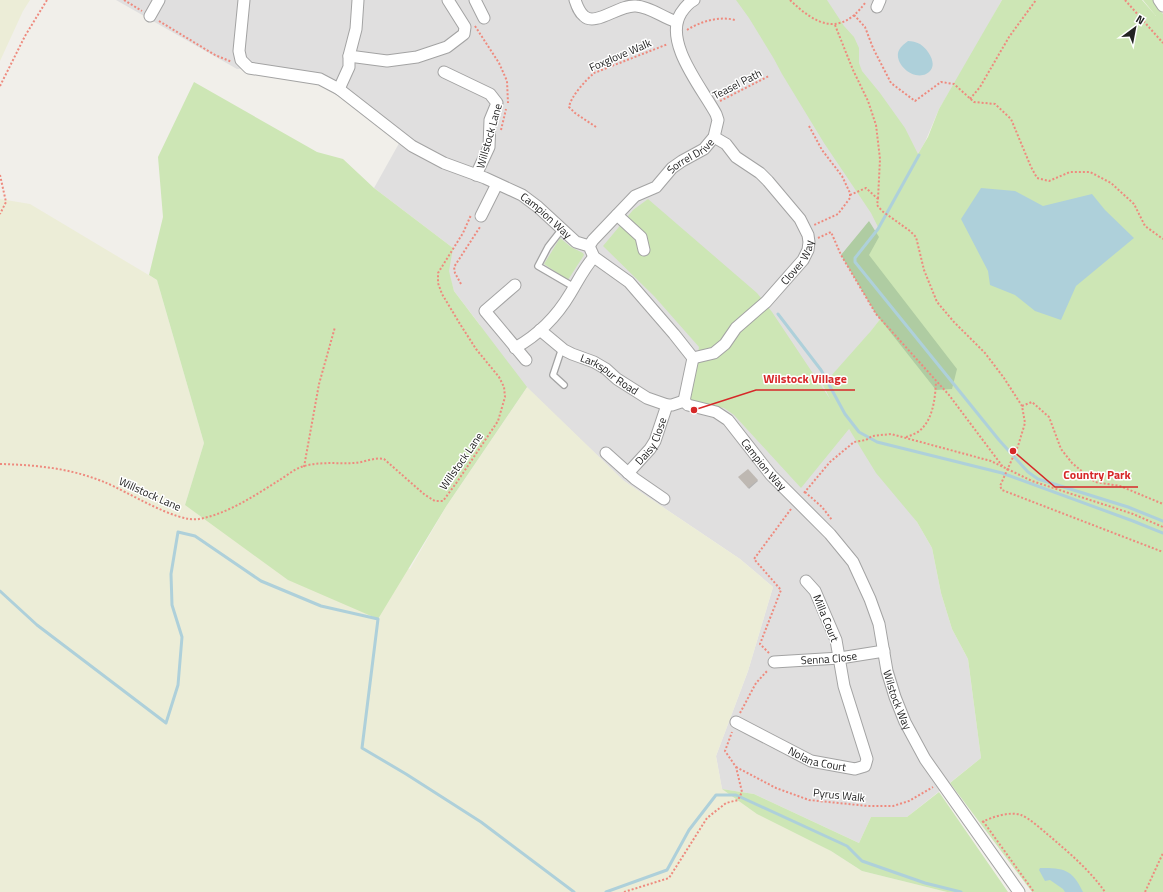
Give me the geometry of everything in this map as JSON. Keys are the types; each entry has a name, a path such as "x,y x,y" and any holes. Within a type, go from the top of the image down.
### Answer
{"street":[{"path":"150,16 159,0"},
{"path":"241,60 239,51 244,0"},
{"path":"339,89 349,67 349,56 356,29 358,0"},
{"path":"349,56 386,61 417,57 447,47 464,34 466,27 448,0"},
{"path":"475,0 479,22"},
{"path":"575,0 579,11 589,20 596,20 620,8 636,6 643,7 677,22 684,8 694,0"},
{"path":"1159,0 1163,6"},
{"name":"Sorrel Drive","path":"589,246 635,196 656,187 672,168 704,150 714,137 718,120 712,106 691,74 678,40 676,26 677,22"},
{"name":"Campion Way","path":"241,60 249,68 320,79 339,89 412,146 444,163 522,195 531,201 576,242 589,246"},
{"path":"444,72 490,94 497,103 490,120 489,147 476,175"},
{"name":"Clover Way","path":"694,358 714,353 725,344 736,328 766,302 803,260 808,250 809,242 805,229 797,215 768,181 760,173 736,157 726,144 714,137"},
{"path":"478,218 497,184"},
{"path":"617,215 640,238 644,250"},
{"path":"589,246 594,257 629,282 694,358 684,401 667,405"},
{"path":"515,348 540,330 557,313 574,287 587,263 594,257"},
{"path":"515,285 485,310 526,360"},
{"name":"Larkspur Road","path":"540,330 572,354 594,362 635,391 647,398 667,405"},
{"name":"Campion Way","path":"684,401 688,405 716,412 728,420 771,475 796,502"},
{"name":"Daisy Close","path":"628,473 655,442 667,405"},
{"name":"Daisy Close","path":"606,453 628,473 664,499"},
{"name":"Wilstock Way","path":"796,502 830,534 853,562 870,599 879,624 891,683 905,722 925,759 1019,892"},
{"name":"Milla Court","path":"806,581 815,591 836,640 840,658"},
{"name":"Senna Close","path":"774,662 840,658 884,651"},
{"name":"Nolana Court","path":"736,722 811,761 855,769 865,766 867,759 844,686 840,658"}],"lane":[{"path":"562,229 548,247 538,266 574,287"},
{"path":"562,348 553,375 564,385"}],"path":[{"path":"0,86 25,36 47,0"},
{"path":"124,0 215,55 232,62 241,60"},
{"path":"790,0 813,19 835,25 854,15 865,3"},
{"path":"970,99 980,87 1008,37 1036,0"},
{"path":"1125,0 1163,43"},
{"path":"854,15 865,27 873,48 891,83 915,101 941,82 954,84 974,102 995,104 1011,119 1037,178 1049,181 1070,172 1090,172 1111,183 1134,204 1145,226 1163,239"},
{"path":"678,40 693,26 721,18 735,20"},
{"name":"Willstock Lane","path":"479,22 507,81 508,102 501,130"},
{"path":"835,25 848,58 868,101 876,125 880,159 877,205 882,211 916,237 924,270 937,302 954,322 985,353 1004,378 1022,406 1025,423 1012,460 1000,486 1002,490 1163,552"},
{"name":"Foxglove Walk","path":"596,127 575,113 569,107 573,98 587,79 594,73 678,40"},
{"name":"Teasel Path","path":"712,106 769,76"},
{"path":"805,229 838,214 850,198 842,176 822,150 809,126"},
{"path":"0,175 6,202 0,214"},
{"path":"850,195 866,188 878,199"},
{"path":"461,284 455,273 454,267 478,218"},
{"name":"Willstock Lane","path":"0,464 38,465 69,470 104,482 176,516 198,519 223,512 260,492 300,467 323,463 365,462 378,458 384,459 425,495 435,501 443,501 498,421 504,397 504,387 499,377 476,348 460,324 442,294 438,283 438,273 463,233 478,218"},
{"path":"809,242 831,232 841,256 876,314 949,395 1003,468"},
{"path":"304,467 319,384 335,327"},
{"path":"905,438 919,431 928,419 934,403 936,381"},
{"path":"1022,406 1032,402 1049,417 1062,448 1072,463 1095,482 1120,486 1163,504"},
{"path":"624,892 669,878 707,818 726,803 738,800 742,792 736,767 725,751 744,703 756,683 774,662 768,651 760,644 781,590 754,560 796,502 830,462 845,448 854,442 866,440 872,436 891,434 990,462 1032,481 1134,514 1163,526"},
{"name":"Pyrus Walk","path":"736,767 776,788 809,800 868,806 893,806 909,801 941,782"},
{"path":"972,827 995,816 1021,815 1039,827 1069,853 1096,878 1105,892"},
{"path":"983,821 1034,892"},
{"path":"1145,892 1163,853"}],"shaded area":[{"path":"116,0 1002,0 939,109 925,142 878,227 851,260 889,308 825,390 849,429 917,522 932,548 941,593 952,629 968,659 981,758 907,817 871,817 859,843 754,794 722,789 716,756 748,671 773,587 740,559 624,481 527,388 447,505 480,325 454,291 447,266 453,248 374,188 402,138 339,89 249,68 237,69"}],"green space":[{"path":"0,0 30,0 23,11 0,61"},
{"path":"736,0 827,0 844,26 854,37 859,48 859,63 862,71 905,128 918,154 928,137 939,109 1002,0 1142,0 1156,16 1143,0 1153,0 1163,14 1163,892 1032,892 950,783 981,758 968,659 952,629 941,593 932,548 917,522 876,473 849,429 801,488 734,415 724,408 690,400 699,347 654,296 603,246 633,210 648,199 757,293 772,312 830,399 823,385 889,308 851,260 878,227 871,213 824,143 749,18"},
{"path":"194,82 317,152 343,159 374,188 453,248 449,271 454,291 527,387 447,505 378,619 288,580 185,505 204,443 157,280 149,275 163,217 158,157"},
{"path":"0,199 30,204 157,280 204,443 185,505 410,569 447,505 527,387 624,481 740,559 773,587 748,671 716,756 722,789 831,851 862,871 947,892 0,892"},
{"path":"869,221 879,237 869,255 957,369 952,389 936,390 876,314 841,255"},
{"path":"560,238 584,255 568,280 544,264"},
{"path":"722,789 754,794 859,843 871,817 907,817 939,792 1008,892 947,892 862,871 831,851 757,814"}],"water":[{"path":"908,41 920,44 930,54 933,63 930,71 926,74 916,75 911,73 907,71 900,63 898,53 902,46"},
{"path":"981,188 1015,191 1043,206 1092,194 1105,210 1134,238 1076,286 1061,320 1035,311 1015,295 990,285 988,271 961,219"},
{"path":"1040,868 1066,871 1071,874 1083,892 1065,892 1050,880 1045,881 1039,870"}],"building":[{"path":"748,469 758,480 748,488 738,477"}],"waterway":[{"path":"919,155 878,229 855,258 855,262 999,440 1028,472 1038,479 1128,507 1163,521"},
{"path":"778,314 821,370 845,414 859,432 877,442 1002,473 1163,533"},
{"path":"0,591 37,625 166,723 178,685 182,637 172,605 171,574 178,532 195,536 261,581 321,606 378,619 362,748 481,822 574,892"},
{"path":"606,892 667,870 689,830 716,795 736,795 847,846 862,861 925,883 961,892"}],"place":[{"name":"Wilstock Village","path":"694,410"},
{"name":"Country Park","path":"1013,451"}]}
